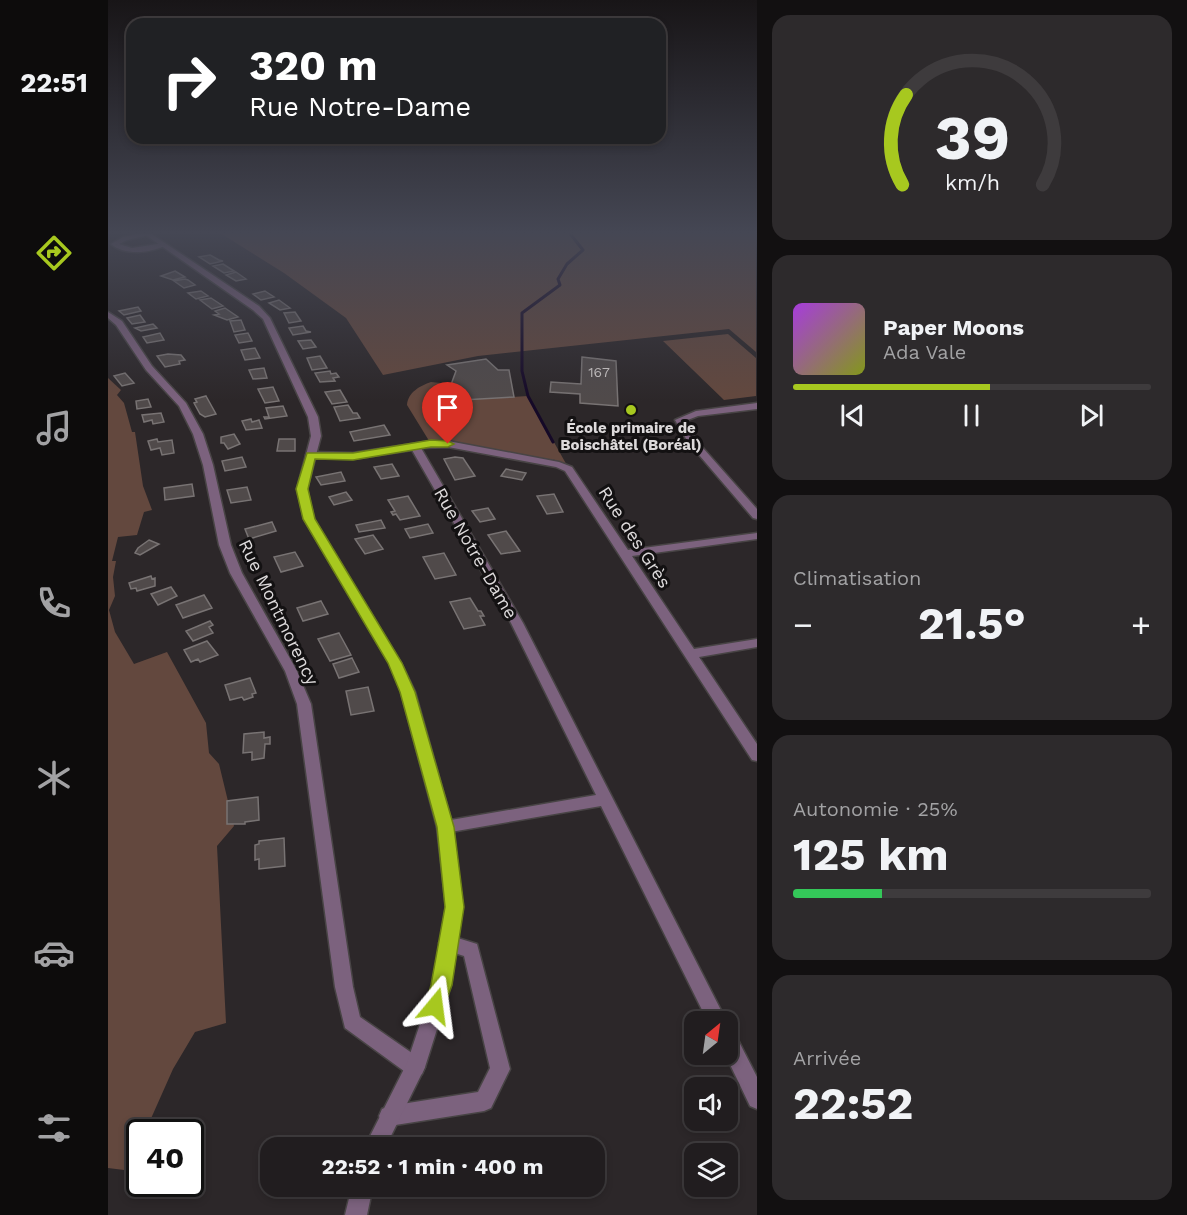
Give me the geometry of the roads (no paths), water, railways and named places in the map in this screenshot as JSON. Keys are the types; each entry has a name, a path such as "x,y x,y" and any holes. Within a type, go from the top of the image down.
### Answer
{"street":[{"path":"226,288 256,308 266,318 314,417 316,436 302,489 309,519 395,663 408,692 445,827 454,907 442,985 415,1067 379,1137"},
{"name":"Rue Montmorency","path":"108,314 119,323 149,368 183,405 198,434 208,465 225,545 236,573 291,671 304,704 344,987 352,1022 415,1067"},
{"path":"756,406 696,414 680,420 691,440 756,516"},
{"name":"Rue des Grès","path":"415,447 448,444 537,460 569,469 756,756"},
{"path":"311,455 353,456 415,447"},
{"name":"Rue Notre-Dame","path":"415,447 517,623 712,1011"},
{"path":"624,554 756,537"},
{"path":"690,654 756,643"},
{"path":"445,827 606,799"},
{"path":"389,1116 484,1101 500,1070 471,950 448,943"},
{"path":"738,1062 756,1099"},
{"path":"356,1215 360,1197"}],"waterway":[{"path":"553,442 528,396 522,371 522,313 556,288"}],"place":[{"name":"École primaire de Boischâtel (Boréal)","path":"631,410"}]}
